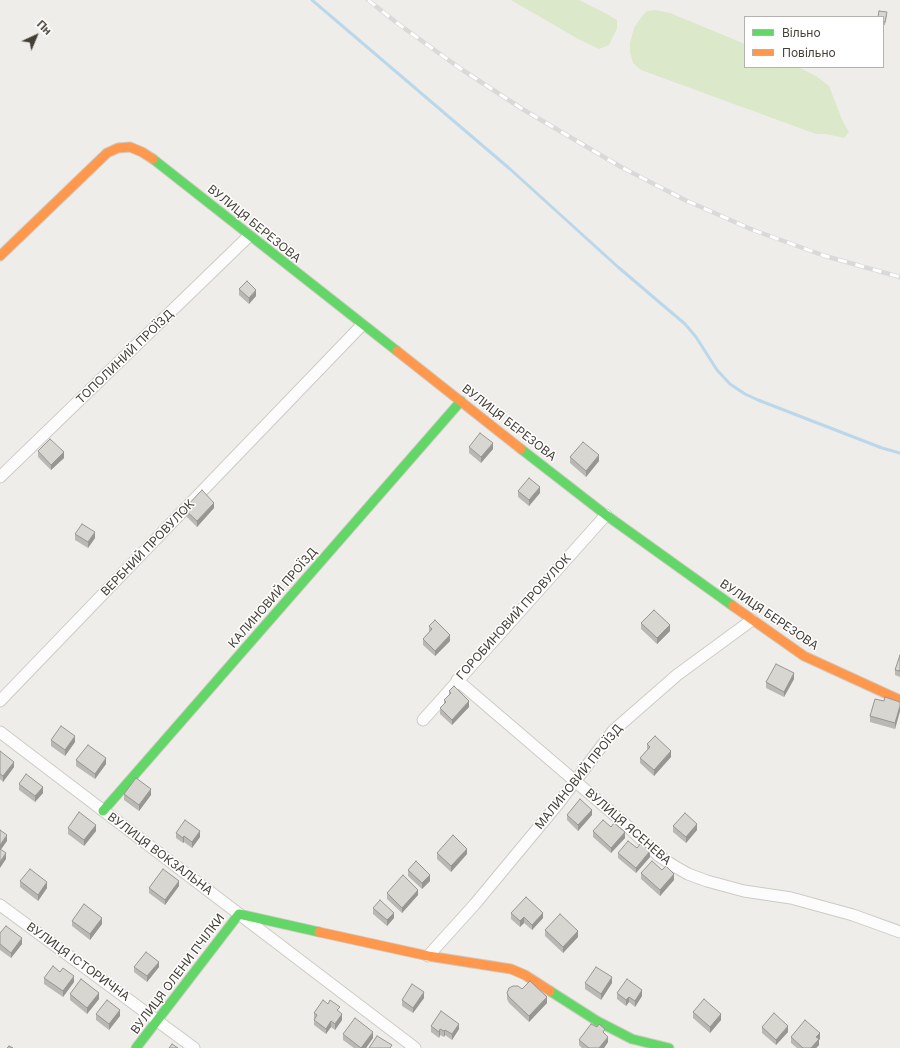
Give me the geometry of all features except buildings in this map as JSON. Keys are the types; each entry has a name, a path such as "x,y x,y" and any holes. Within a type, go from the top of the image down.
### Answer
{"street":[{"name":"ВУЛИЦЯ БЕРЕЗОВА","path":"0,256 107,153 118,148 130,147 142,152 160,164 362,325 606,515 804,656 900,700"},
{"name":"ТОПОЛИНИЙ ПРОЇЗД","path":"0,477 249,236"},
{"name":"ВЕРБНИЙ ПРОВУЛОК","path":"0,701 362,325"},
{"name":"КАЛИНОВИЙ ПРОЇЗД","path":"103,811 461,401"},
{"name":"ГОРОБИНОВИЙ ПРОВУЛОК","path":"423,720 457,680 606,515"},
{"name":"МАЛИНОВИЙ ПРОЇЗД","path":"428,956 475,904 575,781 613,731 677,675 752,620"},
{"name":"ВУЛИЦЯ ЯСЕНЕВА","path":"457,680 624,823 660,856 688,874 744,891 791,898 853,915 900,932"},
{"name":"ВУЛИЦЯ ВОКЗАЛЬНА","path":"0,732 415,1048"},
{"name":"ВУЛИЦЯ ІСТОРИЧНА","path":"0,905 194,1048"},
{"path":"239,914 428,956 511,969 525,975 597,1021 632,1039 669,1048"},
{"name":"ВУЛИЦЯ ОЛЕНИ ПЧІЛКИ","path":"136,1048 239,914"}],"green space":[{"path":"511,0 579,0 617,20 617,29 609,45 599,49 580,40"},
{"path":"656,10 670,13 744,44 744,68 800,68 816,76 829,86 843,122 849,132 844,138 826,134 816,134 641,70 633,63 630,52 630,43 634,28 647,11"}],"waterway":[{"path":"312,0 510,169 618,267 685,324 696,337 717,370 730,384 745,394 758,400 882,448 900,453"}],"railway":[{"path":"368,0 461,69 524,110 621,167 685,200 753,230 825,256 900,277"}],"traffic: fast":[{"path":"153,159 397,351"},
{"path":"103,811 461,401"},
{"path":"521,449 606,515 733,606"},
{"path":"136,1048 239,914 319,932"},
{"path":"550,991 597,1021 632,1039 669,1048"}],"traffic: slow":[{"path":"0,256 107,153 118,148 130,147 153,159"},
{"path":"397,351 521,449"},
{"path":"733,606 804,656 900,700"},
{"path":"319,932 428,956 511,969 525,975 550,991"}]}
